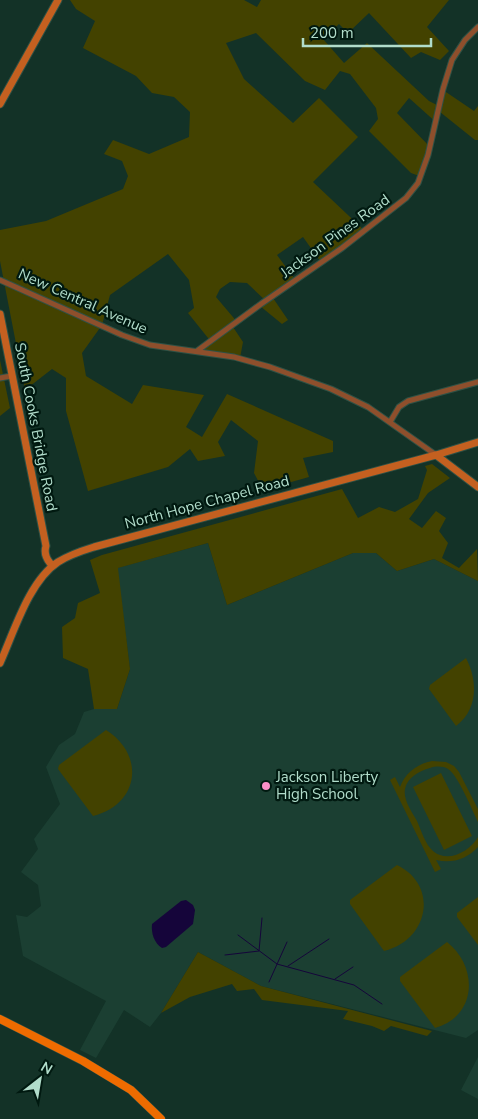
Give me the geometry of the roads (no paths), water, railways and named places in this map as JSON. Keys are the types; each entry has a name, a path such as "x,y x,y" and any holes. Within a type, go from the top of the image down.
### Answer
{"main road":[{"path":"0,104 58,0"},
{"name":"South Cooks Bridge Road","path":"0,314 50,565"},
{"name":"North Hope Chapel Road","path":"0,663 29,599 50,565 65,558 94,548 478,442"},
{"name":"New Central Avenue","path":"436,455 478,488"},
{"path":"0,1019 83,1061 125,1086 145,1102 160,1119"}],"street":[{"name":"Jackson Pines Road","path":"197,351 342,248 406,198 418,183 428,155 442,89 452,60 465,40 478,27"},
{"name":"New Central Avenue","path":"0,280 135,341 161,348 234,357 350,396 436,455"},
{"path":"0,378 11,376"},
{"path":"390,422 399,408 408,401 478,382"}],"waterway":[{"path":"225,955 259,951 262,918"},
{"path":"238,935 277,964 354,985 382,1004"},
{"path":"288,966 329,939"},
{"path":"269,982 287,942"},
{"path":"335,979 353,967"}],"place":[{"name":"Jackson Liberty High School","path":"266,786"}]}
